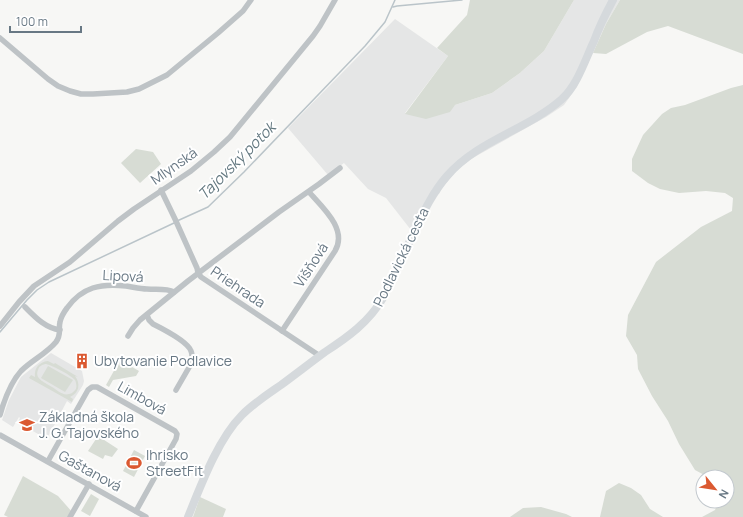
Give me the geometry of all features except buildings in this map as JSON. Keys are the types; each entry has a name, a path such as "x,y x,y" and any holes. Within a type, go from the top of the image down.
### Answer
{"main road":[{"name":"Podlavická cesta","path":"188,517 208,469 234,424 251,407 359,328 367,321 378,307 423,212 433,194 448,174 468,156 483,146 542,114 562,99 569,91 578,77 613,0"}],"street":[{"path":"0,38 58,86 82,94 127,92 139,89 166,75 243,11 251,0"},
{"name":"Mlynská","path":"0,326 34,286 70,262 118,221 197,166 222,145 313,36 335,0"},
{"path":"128,336 137,324 174,292 340,168"},
{"name":"Priehrada","path":"161,190 201,277 320,356"},
{"name":"Višňová","path":"282,331 336,251 339,244 337,228 333,221 309,192"},
{"name":"Lipová","path":"0,415 9,390 17,377 25,368 51,347 59,337 61,318 64,312 78,296 88,289 116,285 171,290 174,292"},
{"path":"25,307 45,325 60,330"},
{"path":"147,315 153,324 186,344 191,351 191,364 176,390"},
{"name":"Limbová","path":"48,461 88,390 92,387 97,387 175,431 177,434 176,439 136,511"},
{"name":"Gaštanová","path":"0,435 146,517"},
{"path":"70,517 89,484"}],"shaded area":[{"path":"470,0 574,0 544,51 520,73 492,93 455,105 450,112 426,119 405,114 448,56 437,48 467,15"},
{"path":"574,0 620,0 606,24 577,87 564,105 546,117 471,159 457,170 439,194 433,190 411,230 386,198 368,189 344,163 328,175 288,128 395,19 448,56 405,113 455,105 492,93 520,73 544,51"},
{"path":"620,0 743,0 743,54 668,26 647,32 606,54 593,53 606,24"},
{"path":"743,85 743,517 702,517 715,509 735,509 735,469 695,470 638,369 637,355 626,336 628,315 656,262 701,227 732,211 733,198 725,193 706,191 679,193 660,189 648,183 632,171 632,159 643,135 662,114 671,108 685,105"},
{"path":"136,149 153,152 161,164 140,183 121,163"},
{"path":"51,353 82,371 84,381 71,404 67,401 47,439 18,422 19,417 13,427 2,420 9,400 21,377"},
{"path":"120,360 139,371 136,376 113,380 109,387 106,385"},
{"path":"48,361 54,364 55,363 78,377 75,376 78,382 78,388 77,391 70,397 73,399 72,402 29,378 31,375 35,377 36,368","holes":["44,364 48,364 73,378 75,380 76,389 70,394 62,393 39,378 37,373 39,368"]},
{"path":"48,366 73,380 65,392 41,378"},
{"path":"98,436 118,449 112,457 105,455 103,459 88,451"},
{"name":"Ihrisko StreetFit","path":"134,450 145,456 134,477 123,471"},
{"path":"23,476 58,496 73,513 71,517 8,517 4,515"},
{"path":"619,483 631,488 641,495 650,509 663,517 600,517 606,491"},
{"path":"91,494 99,499 90,516 81,511"},
{"path":"200,497 226,509 223,517 193,517"},
{"path":"541,507 572,517 510,517 523,508"}],"waterway":[{"name":"Tajovský potok","path":"177,221 208,207 244,172 365,46 385,22 395,0"},
{"path":"393,7 462,0"},
{"name":"Tajovský potok","path":"0,332 27,300 37,290 49,282 174,223"}],"place":[{"name":"Ubytovanie Podlavice","path":"82,361"},
{"name":"Základná škola J. G. Tajovského","path":"27,425"},
{"name":"Ihrisko StreetFit","path":"134,463"}]}
